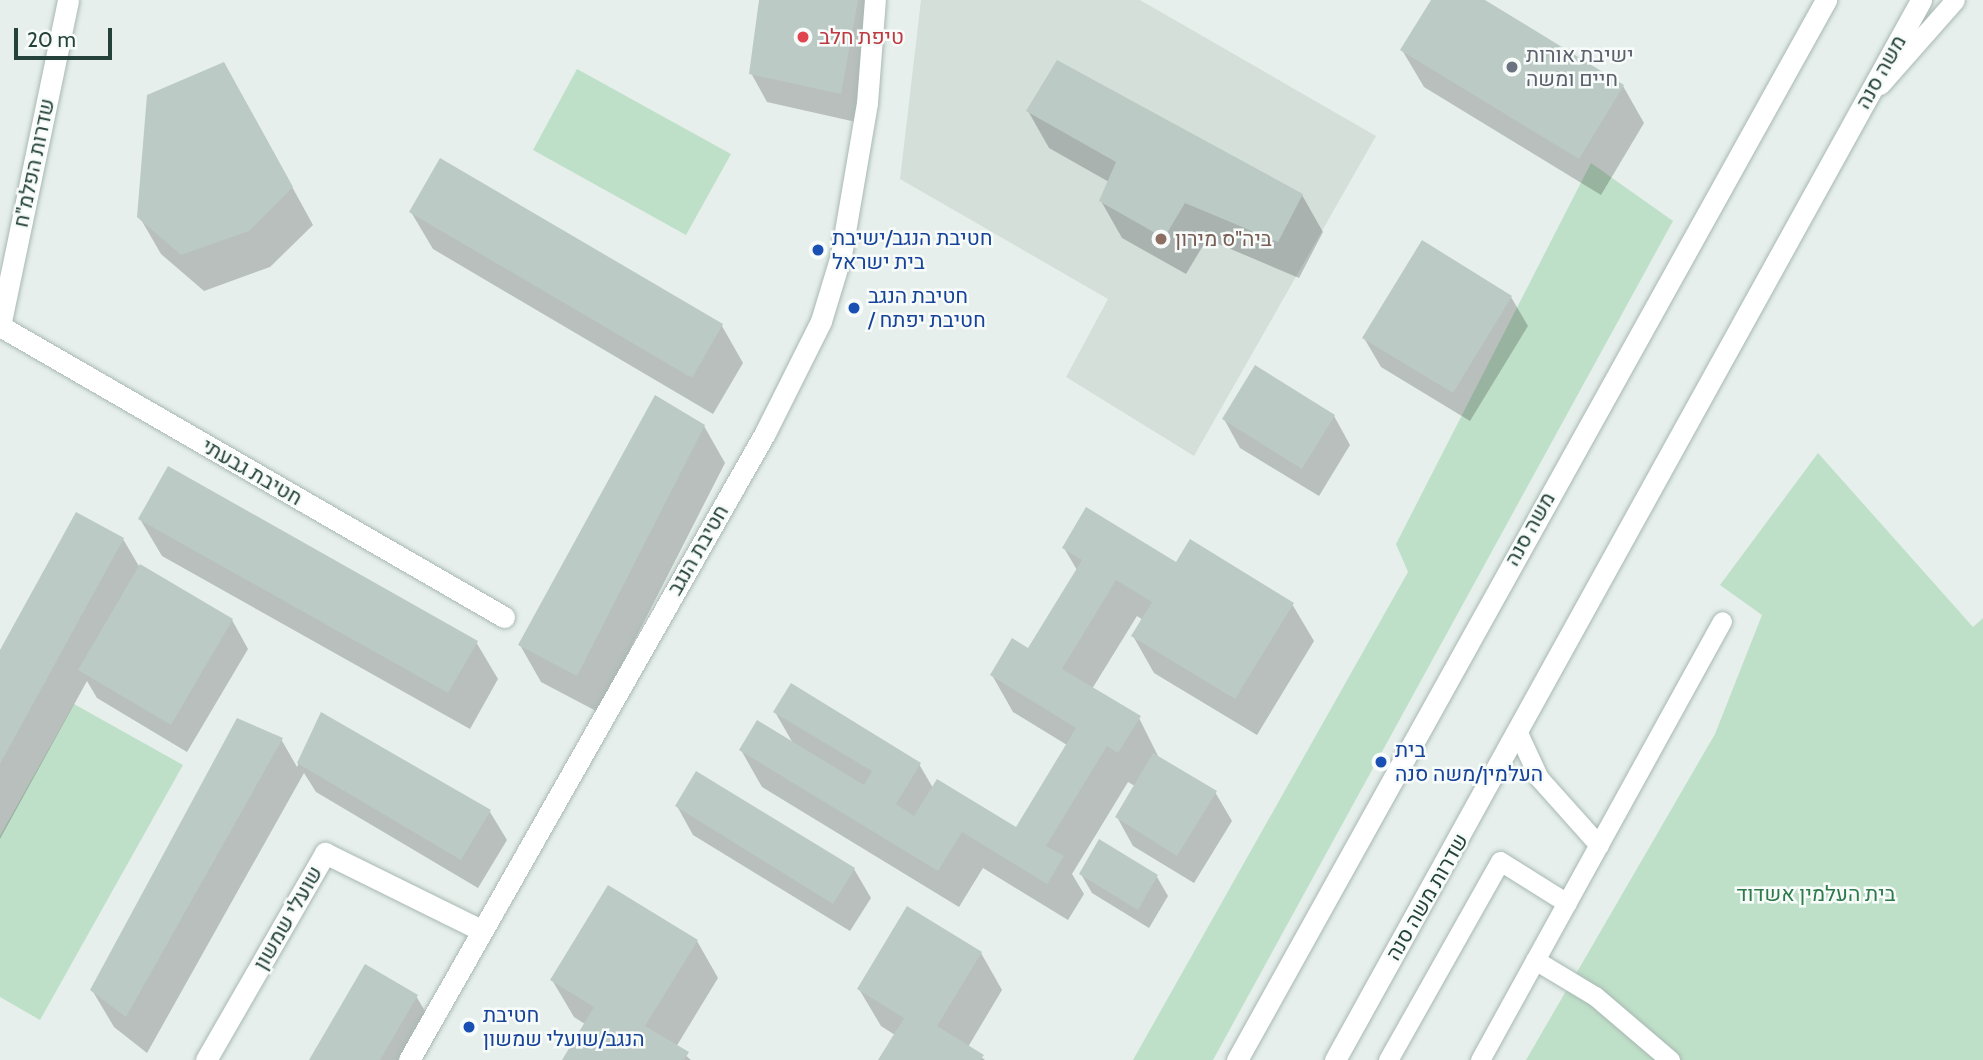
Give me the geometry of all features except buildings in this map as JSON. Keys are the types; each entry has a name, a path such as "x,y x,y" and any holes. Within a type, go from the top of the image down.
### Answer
{"street":[{"name":"שדרות הפלמ\"ח","path":"0,326 68,0"},
{"name":"חטיבת הנגב","path":"408,1060 765,433 821,321 841,255 861,141 875,0"},
{"name":"משה סנה","path":"1237,1060 1826,0"},
{"name":"משה סנה","path":"1519,735 1921,0"},
{"name":"חטיבת גבעתי","path":"0,326 504,617"},
{"name":"שדרות משה סנה","path":"1335,1060 1519,735"},
{"name":"שועלי שמשון","path":"206,1060 325,853 481,930"}],"lane":[{"path":"1865,102 1955,0"},
{"path":"1480,1060 1723,621"},
{"path":"1519,735 1539,778 1599,845"},
{"path":"1388,1060 1500,861 1567,903"},
{"path":"1535,960 1595,996 1670,1060"}],"shaded area":[{"name":"ביה\"ס מירון","path":"921,0 1140,0 1376,136 1194,456 1066,377 1108,299 900,179"}],"green space":[{"path":"577,69 731,154 686,235 533,150"},
{"path":"1591,163 1673,221 1213,1060 1133,1060 1408,572 1396,544"},
{"name":"בית העלמין אשדוד","path":"1818,453 1973,627 1983,618 1983,1060 1526,1060 1715,734 1762,615 1720,585"},
{"path":"74,704 183,765 40,1020 0,997 0,836"}],"place":[{"name":"טיפת חלב","path":"803,37"},
{"name":"ישיבת אורות חיים ומשה","path":"1512,67"},
{"name":"ביה\"ס מירון","path":"1161,239"},
{"name":"חטיבת הנגב/ישיבת בית ישראל","path":"818,250"},
{"name":"חטיבת הנגב / חטיבת יפתח","path":"854,308"},
{"name":"בית העלמין/משה סנה","path":"1381,762"},
{"name":"חטיבת הנגב/שועלי שמשון","path":"469,1027"}]}
